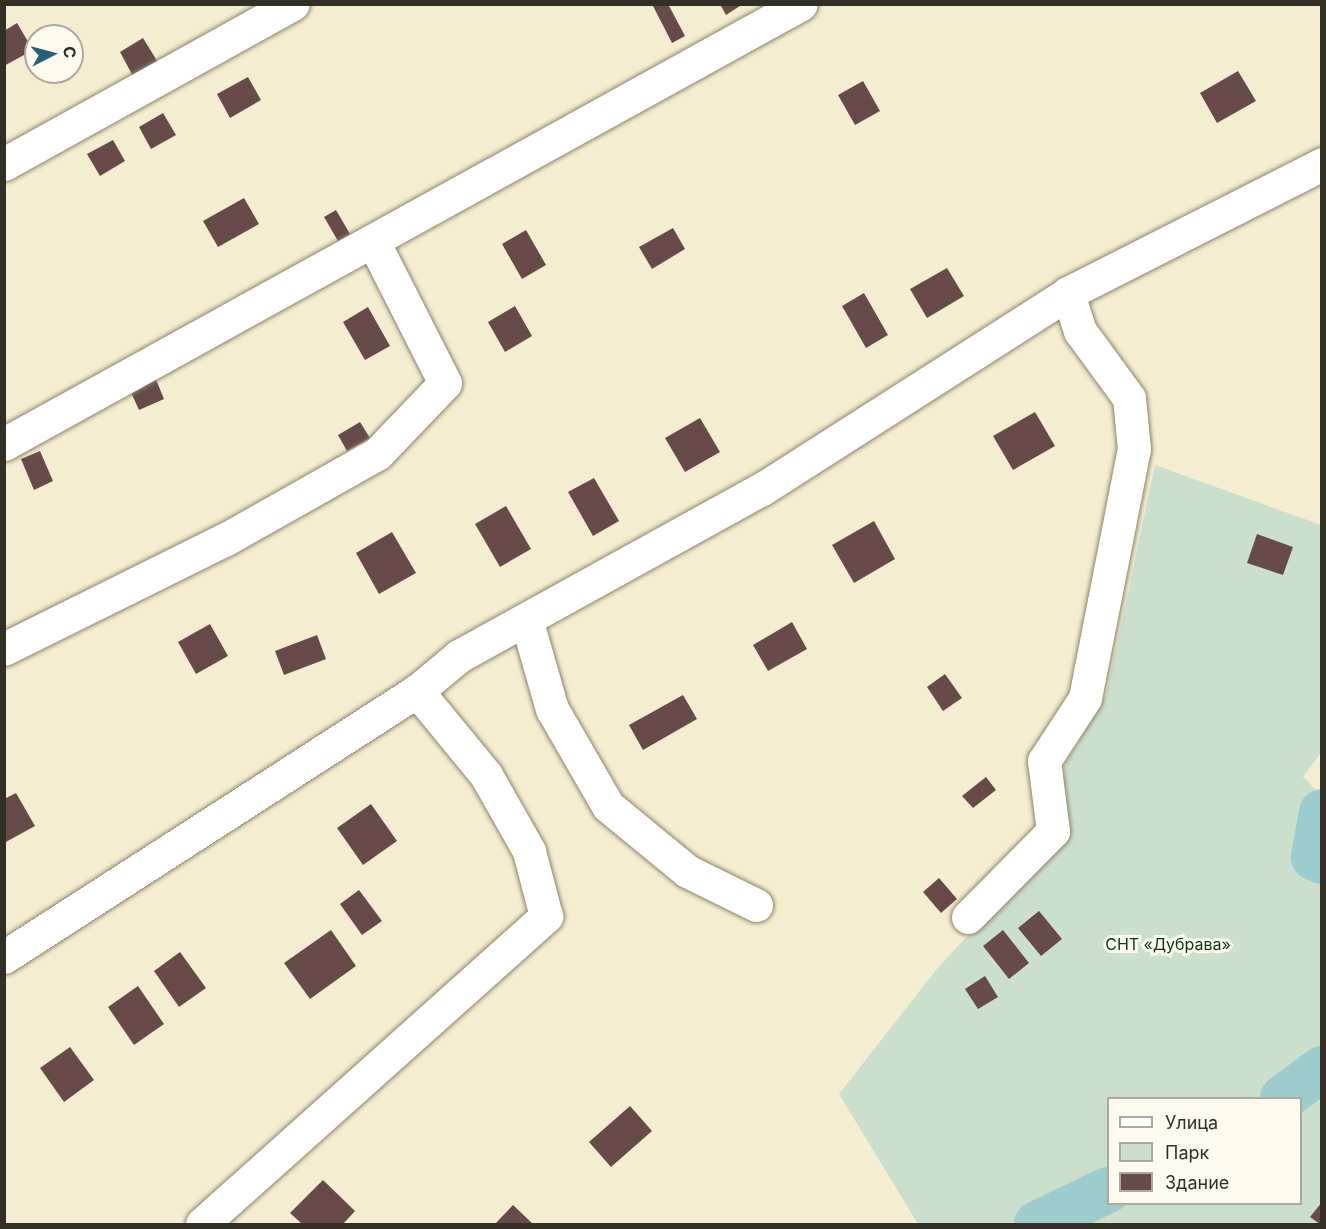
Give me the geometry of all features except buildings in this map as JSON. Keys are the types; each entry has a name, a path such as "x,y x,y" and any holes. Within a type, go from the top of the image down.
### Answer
{"street":[{"path":"4,164 293,4"},
{"path":"4,444 801,4"},
{"path":"4,957 417,691 459,656 527,622 762,489 1068,293 1322,164"},
{"path":"4,649 226,539 377,454 444,383 373,241"},
{"path":"968,917 1053,831 1044,761 1084,698 1134,449 1129,398 1080,332 1068,293"},
{"path":"527,622 552,709 608,806 687,871 756,905"},
{"path":"202,1224 546,916 529,851 486,775 417,691"}],"green space":[{"name":"СНТ «Дубрава»","path":"1155,465 1321,525 1321,753 1303,777 1322,796 1321,1224 918,1224 839,1094 936,970 1060,835 1065,764 1106,696"}],"waterway":[{"path":"1322,812 1314,857 1322,861"},
{"path":"1284,1097 1322,1069"},
{"path":"1037,1224 1107,1190"}]}
